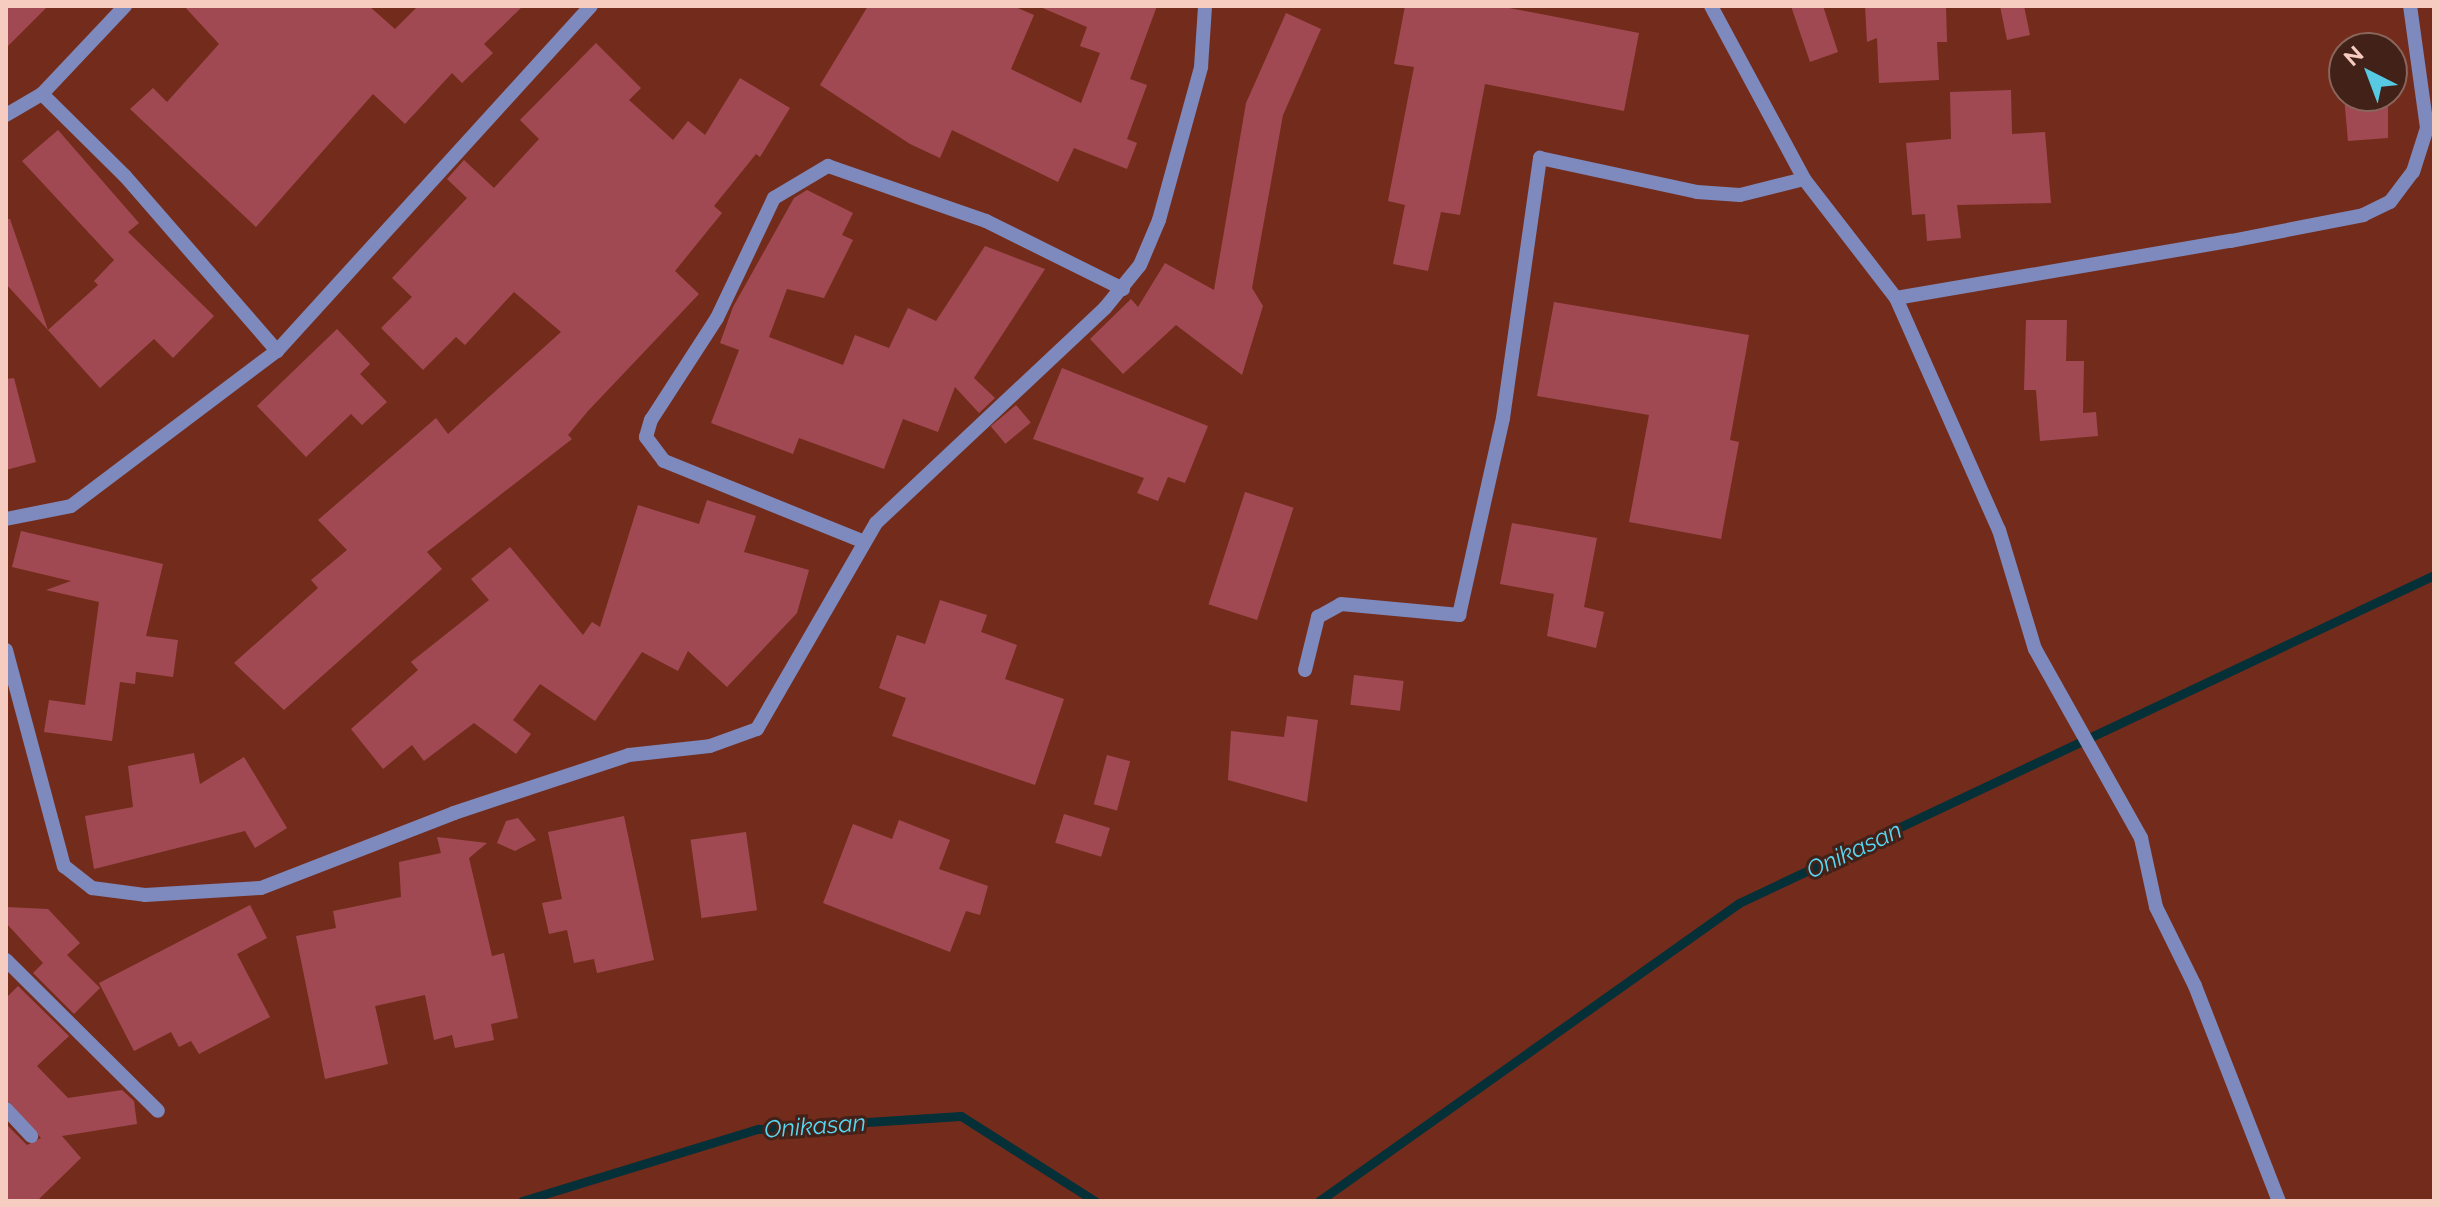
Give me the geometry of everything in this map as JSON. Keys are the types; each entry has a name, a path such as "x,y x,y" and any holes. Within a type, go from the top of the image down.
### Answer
{"street":[{"path":"6,115 42,94 125,6"},
{"path":"6,519 71,506 277,351 591,6"},
{"path":"6,650 64,866 92,888 145,895 261,888 454,813 629,755 710,746 757,729 862,541 1123,289 1163,208 1201,67 1205,6"},
{"path":"1711,6 1804,179 1896,298 1999,530 2035,649 2141,838 2156,907 2195,986 2279,1201"},
{"path":"1896,298 2363,215 2390,202 2413,172 2431,128 2410,6"},
{"path":"42,94 125,176 277,351"},
{"path":"1305,670 1318,617 1341,604 1459,615 1503,418 1540,158 1697,192 1740,195 1804,179"},
{"path":"862,541 664,461 646,437 651,420 717,318 774,198 828,166 986,221 1123,289"},
{"path":"6,960 158,1111"},
{"path":"6,1109 31,1136"}],"building":[{"path":"6,6 48,6 6,48"},
{"path":"184,6 369,6 395,29 418,6 523,6 484,44 493,53 462,83 452,73 405,124 373,94 256,227 130,109 153,88 167,102 219,44"},
{"path":"868,6 1013,6 1034,15 1011,69 1081,103 1100,53 1080,46 1087,27 1038,6 1157,6 1130,79 1147,85 1127,139 1137,143 1127,169 1074,148 1058,182 952,130 940,158 910,144 820,85"},
{"path":"1405,6 1499,6 1639,33 1624,111 1485,84 1460,215 1441,212 1428,271 1393,264 1405,205 1388,201 1414,67 1394,64"},
{"path":"1791,6 1823,6 1838,52 1810,62"},
{"path":"1865,6 1946,6 1947,42 1937,42 1939,80 1879,83 1877,38 1867,42"},
{"path":"2000,6 2024,6 2030,35 2007,40"},
{"path":"1286,13 1321,29 1283,115 1252,288 1263,306 1242,375 1176,325 1123,374 1090,339 1131,299 1138,307 1165,263 1214,290 1246,103"},
{"path":"596,43 641,88 629,100 673,140 688,121 705,135 740,78 790,108 760,157 756,154 714,206 722,213 675,271 699,294 588,411 568,435 572,439 427,552 442,569 284,710 234,663 318,588 311,580 347,550 318,520 436,418 448,434 561,332 514,292 465,345 456,337 423,370 381,328 412,297 392,278 467,198 447,179 464,160 494,188 539,139 520,120"},
{"path":"2011,90 2012,134 2045,132 2051,203 1957,205 1961,238 1927,241 1925,214 1912,215 1906,143 1951,139 1950,92"},
{"path":"2345,112 2388,112 2388,138 2348,141"},
{"path":"58,130 139,223 128,232 214,316 173,358 154,339 100,388 48,330 98,285 94,281 114,260 22,161"},
{"path":"807,190 853,213 842,235 853,240 824,298 787,289 769,337 843,365 855,335 889,348 908,308 936,321 985,246 1045,269 974,378 995,398 979,413 955,387 938,432 903,419 884,469 799,438 793,454 711,423 739,350 720,343 733,307 794,198"},
{"path":"6,219 10,219 48,330 6,284"},
{"path":"1554,302 1749,335 1730,440 1739,442 1721,539 1629,522 1649,415 1537,396"},
{"path":"2026,320 2067,320 2066,361 2084,361 2083,413 2096,412 2098,436 2040,441 2036,390 2024,390"},
{"path":"337,329 370,364 360,374 387,402 362,425 351,414 306,457 257,406"},
{"path":"1062,368 1208,426 1185,483 1168,477 1158,501 1137,493 1144,478 1033,439"},
{"path":"14,378 36,462 6,470 6,379"},
{"path":"1016,405 1031,423 1006,444 991,426"},
{"path":"1245,492 1294,508 1257,620 1209,604"},
{"path":"707,500 756,516 744,552 809,570 797,613 727,687 688,651 678,671 642,652 595,721 540,684 513,720 531,734 516,754 474,723 424,761 412,745 383,769 351,729 418,670 411,662 489,600 471,579 510,547 583,635 592,622 600,627 638,505 699,524"},
{"path":"1512,523 1597,538 1584,607 1604,612 1596,648 1547,636 1554,594 1500,584"},
{"path":"21,531 163,564 146,636 178,640 173,677 136,672 135,684 120,682 112,741 44,732 49,700 85,705 99,602 46,590 71,581 12,567"},
{"path":"940,600 987,615 981,632 1017,645 1005,679 1064,699 1035,785 892,736 906,698 879,688 897,635 925,644"},
{"path":"1354,675 1404,681 1400,711 1350,705"},
{"path":"1287,716 1318,720 1307,802 1228,780 1231,731 1284,737"},
{"path":"194,753 200,784 244,757 287,828 255,848 245,831 94,869 85,816 133,807 128,766"},
{"path":"1107,755 1130,761 1117,810 1094,804"},
{"path":"1064,814 1110,828 1101,857 1055,843"},
{"path":"624,816 654,960 597,973 594,959 574,963 567,930 549,934 542,903 562,899 548,832"},
{"path":"518,818 536,840 515,851 497,843 506,821"},
{"path":"899,820 950,840 939,869 988,886 980,915 966,911 950,952 823,903 853,824 892,839"},
{"path":"746,832 757,910 702,918 691,840"},
{"path":"437,837 487,843 469,858 492,956 504,953 518,1018 491,1024 494,1040 455,1048 452,1035 434,1040 425,995 375,1006 388,1064 325,1079 296,936 336,928 333,911 401,897 399,862 441,853"},
{"path":"250,905 267,938 237,954 270,1017 199,1054 191,1041 179,1047 171,1032 134,1051 99,983"},
{"path":"6,907 48,909 80,943 67,955 100,988 74,1014 33,973 43,963 6,923"},
{"path":"18,986 69,1036 37,1066 68,1098 122,1090 134,1101 137,1124 62,1136 81,1158 37,1201 6,1201 6,1124 27,1145 41,1138 6,1099 6,998"}],"waterway":[{"name":"Onikasan","path":"1319,1201 1739,903 2434,575"},
{"name":"Onikasan","path":"522,1201 758,1129 961,1116 1095,1201"}]}
